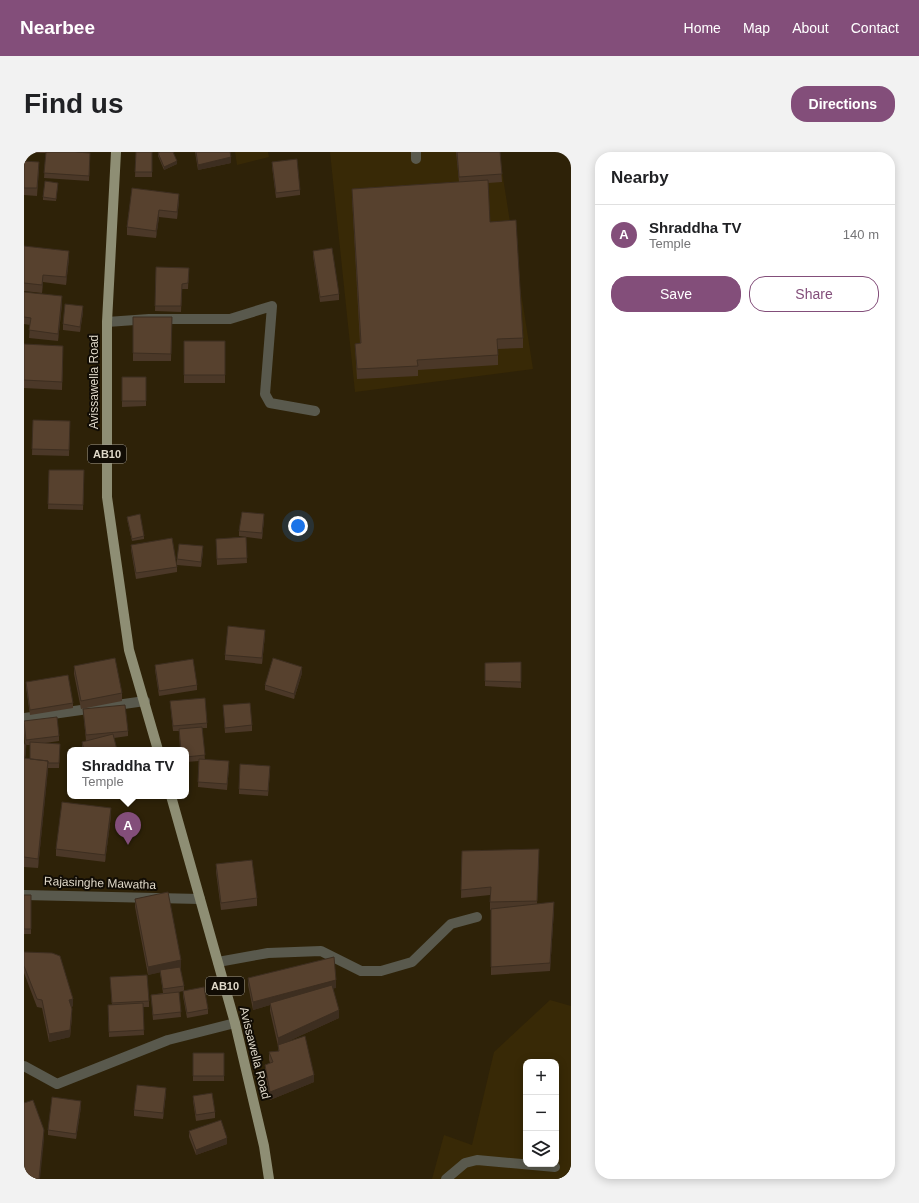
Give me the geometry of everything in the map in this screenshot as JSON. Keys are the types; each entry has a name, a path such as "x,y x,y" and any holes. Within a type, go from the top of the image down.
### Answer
{"main road":[{"name":"Avissawella Road","path":"116,152 107,322 107,497 129,650 157,747"},
{"name":"Avissawella Road","path":"172,799 235,1024 264,1146 269,1179"}],"street":[{"path":"107,322 149,319 230,319 272,306 265,394 270,403 315,411"},
{"path":"24,718 144,701"},
{"name":"Rajasinghe Mawatha","path":"24,894 200,899"},
{"path":"218,962 268,953 321,951 361,971 381,971 412,962 451,924 477,917"},
{"path":"24,1066 57,1084 168,1040 235,1024"},
{"path":"446,1179 465,1163 476,1160 523,1164"}],"shaded area":[{"path":"235,152 268,152 269,157 237,165"},
{"path":"330,152 499,152 533,369 355,392"},
{"path":"550,1000 571,1006 571,1179 432,1179 444,1135 472,1145 494,1052"}],"building":[{"path":"46,152 90,153 89,176 44,173"},
{"path":"136,152 152,152 152,172 135,172"},
{"path":"173,152 177,161 164,167 158,153"},
{"path":"196,152 230,152 231,157 198,165"},
{"path":"457,152 500,152 502,174 459,177"},
{"path":"297,159 300,190 276,193 272,162"},
{"path":"24,161 39,162 37,188 24,188"},
{"path":"488,180 490,222 516,220 523,338 497,339 498,355 417,360 418,366 357,369 355,344 361,343 352,189"},
{"path":"45,181 58,183 56,199 43,197"},
{"path":"132,188 179,194 177,212 159,210 156,231 127,227"},
{"path":"24,246 69,251 66,277 43,275 42,285 24,283"},
{"path":"332,248 339,294 320,297 313,251"},
{"path":"156,267 189,268 188,283 182,284 181,306 155,306"},
{"path":"24,292 62,296 58,334 29,330 31,318 24,317"},
{"path":"65,304 83,306 80,327 63,324"},
{"path":"133,317 172,317 171,354 133,353"},
{"path":"184,341 225,341 225,375 184,375"},
{"path":"24,344 63,346 62,382 24,380"},
{"path":"122,377 146,377 146,401 122,401"},
{"path":"33,420 70,421 69,450 32,449"},
{"path":"49,470 84,470 83,505 48,504"},
{"path":"242,512 264,514 262,533 239,531"},
{"path":"140,514 144,536 132,539 127,517"},
{"path":"246,537 247,558 217,559 216,539"},
{"path":"172,538 177,567 136,573 131,545"},
{"path":"179,544 203,546 201,562 177,559"},
{"path":"228,626 265,630 262,658 225,655"},
{"path":"115,658 122,693 81,701 74,666"},
{"path":"273,658 302,667 294,694 265,685"},
{"path":"193,659 197,685 159,691 155,665"},
{"path":"521,662 521,682 485,681 485,663"},
{"path":"68,675 73,703 30,710 26,682"},
{"path":"205,698 207,723 173,726 170,701"},
{"path":"250,703 252,725 225,728 223,705"},
{"path":"125,705 128,731 86,735 83,709"},
{"path":"57,717 59,736 26,740 24,721"},
{"path":"202,727 205,755 189,757 189,747 181,747 179,729"},
{"path":"113,734 116,747 83,747 82,742"},
{"path":"30,742 60,744 59,763 48,763 48,761 30,759"},
{"path":"24,744 26,744 25,757 24,757"},
{"path":"24,758 48,761 38,859 24,857"},
{"path":"199,759 229,761 227,784 198,782"},
{"path":"240,764 270,766 268,791 239,789"},
{"path":"62,802 111,808 105,855 56,849"},
{"path":"539,849 537,901 490,902 491,887 461,890 462,851"},
{"path":"252,860 257,898 221,903 216,864"},
{"path":"168,892 181,960 148,967 135,899"},
{"path":"24,895 31,895 31,929 24,929"},
{"path":"554,902 550,963 491,967 491,909"},
{"path":"24,952 52,953 60,956 73,999 69,1000 72,1009 70,1030 49,1034 42,1000 37,999 24,966"},
{"path":"334,957 336,980 253,1002 248,978"},
{"path":"180,967 184,986 163,989 160,970"},
{"path":"147,975 149,1001 112,1003 110,977"},
{"path":"332,985 339,1010 278,1038 270,1003"},
{"path":"204,987 208,1009 187,1013 183,991"},
{"path":"179,992 181,1012 153,1015 151,995"},
{"path":"143,1003 144,1030 109,1032 108,1005"},
{"path":"305,1036 314,1075 270,1092 265,1065 273,1062 269,1052 279,1051 278,1045"},
{"path":"193,1053 224,1053 224,1076 193,1076"},
{"path":"137,1085 166,1088 163,1113 134,1110"},
{"path":"212,1093 215,1112 196,1115 193,1096"},
{"path":"52,1097 81,1101 76,1134 48,1130"},
{"path":"33,1100 44,1130 39,1179 24,1179 24,1103"},
{"path":"221,1120 227,1138 196,1150 189,1131"}],"place":[{"name":"Shraddha TV","path":"128,845"}]}
